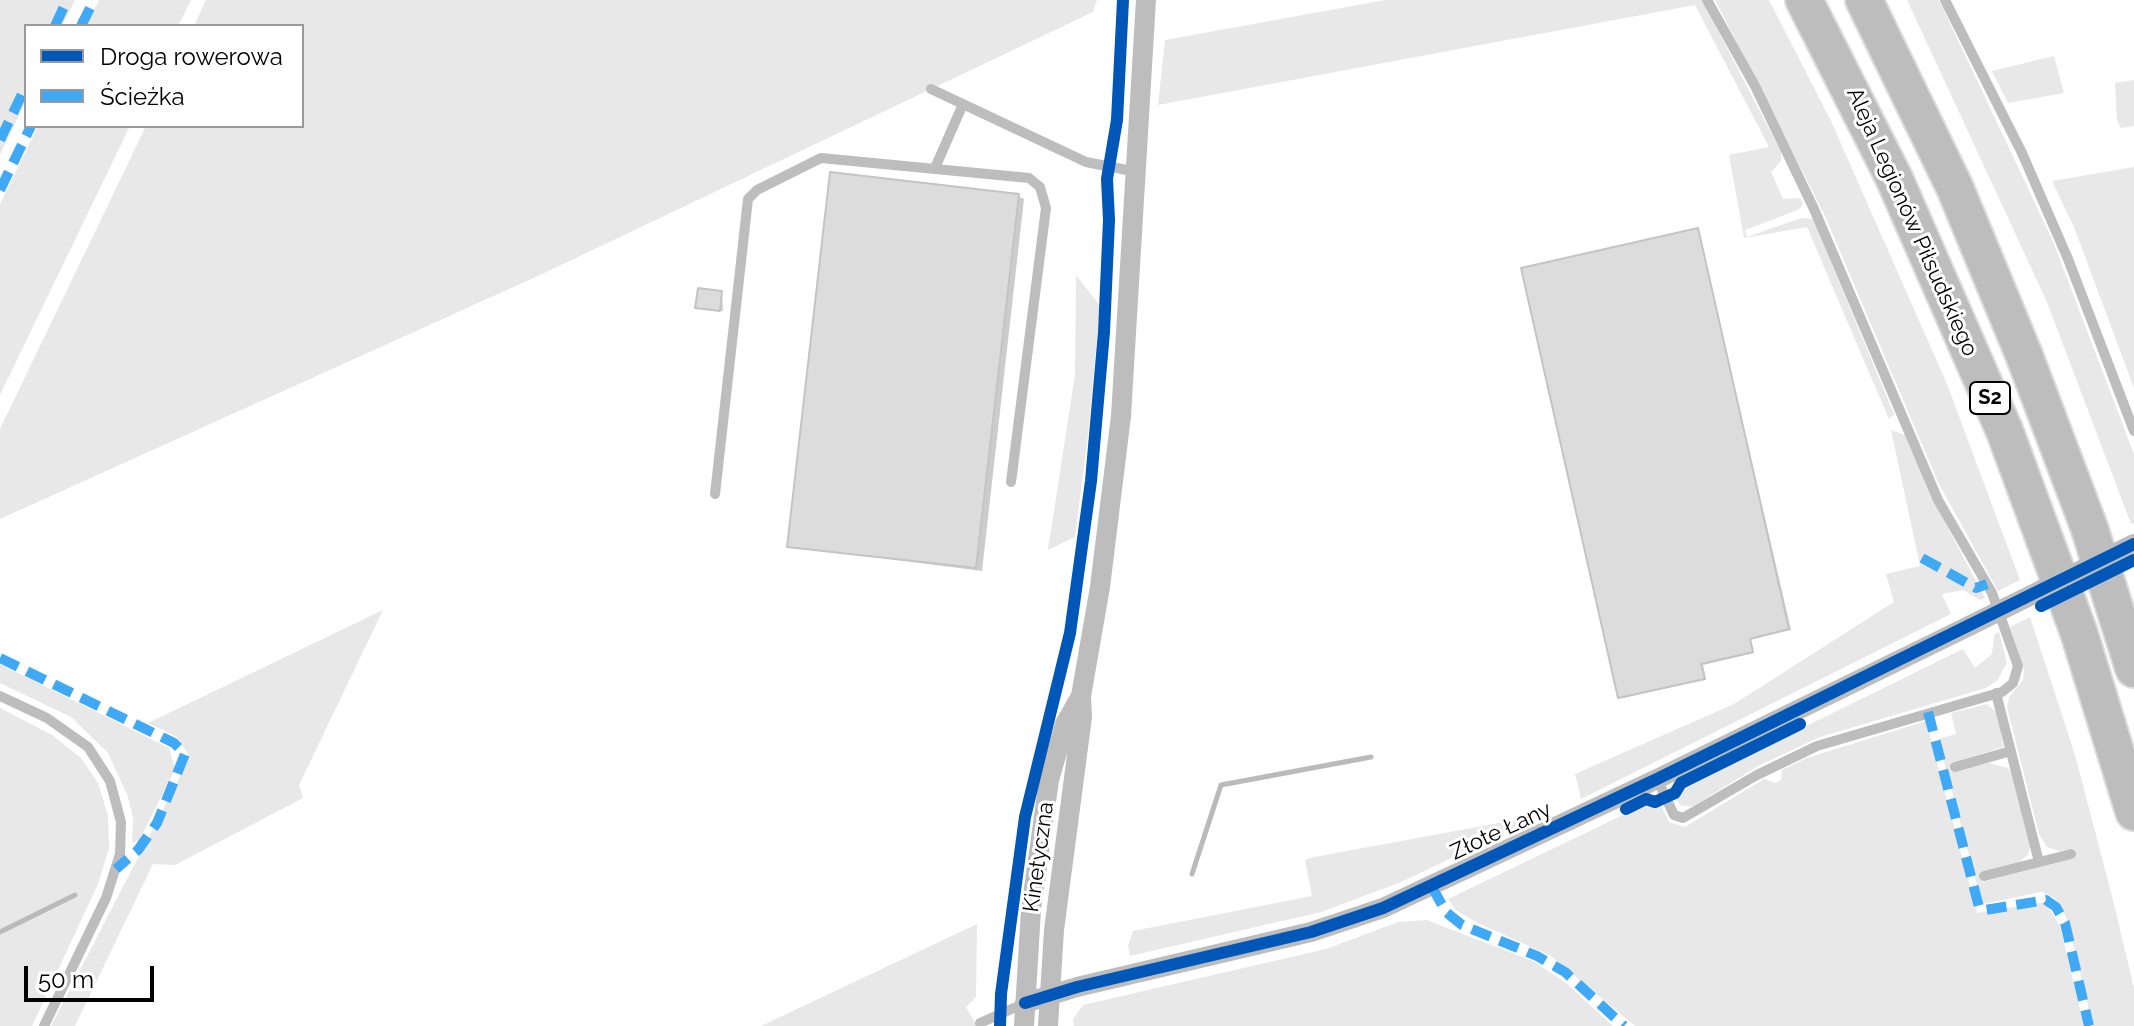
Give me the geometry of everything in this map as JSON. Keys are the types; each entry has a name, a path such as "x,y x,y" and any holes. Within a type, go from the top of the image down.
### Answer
{"highway":[{"name":"Aleja Legionów Piłsudskiego","path":"1804,0 1894,178 2005,432 2079,633 2134,812"},
{"name":"S2","path":"1864,0 1955,188 2024,355 2089,527 2134,669"}],"street":[{"name":"Kinetyczna","path":"1048,1026 1057,896 1082,717 1081,696 1100,587 1121,416 1146,0"},
{"name":"Złote Łany","path":"1025,1003 1311,932 1383,908 1657,779 2134,544"},
{"name":"Kinetyczna","path":"1024,1026 1031,910 1049,780 1065,724 1081,696"}],"lane":[{"path":"1657,779 1674,815 1683,818 1757,775 1817,746 1996,693 2013,683 2018,666 1992,593 1938,500 1814,209 1755,86 1707,0"},
{"path":"1945,0 2022,153 2068,259 2134,431"},
{"path":"931,89 1086,162 1137,172"},
{"path":"935,168 963,104"},
{"path":"715,494 751,194 821,158 1029,178 1040,187 1046,201 1011,482"},
{"path":"1996,693 2039,862"},
{"path":"0,696 47,718 88,747 110,781 121,822 120,854 106,898 44,1026"},
{"path":"1955,767 2011,751"},
{"path":"1984,876 2071,854"},
{"path":"980,1023 1025,1003"}],"shaded area":[{"path":"0,0 75,0 63,24 24,24 24,105 0,155"},
{"path":"99,0 191,0 179,24 87,24"},
{"path":"206,0 1097,0 1093,12 540,275 0,519 0,429 145,128 304,128 304,24 195,24"},
{"path":"1385,0 1702,0 1781,152 1781,161 1771,172 1783,199 1800,198 1803,203 1800,209 1745,230 1747,237 1801,218 1813,219 1894,414 1889,419 1807,227 1744,238 1729,155 1769,147 1695,5 1158,105 1165,40"},
{"path":"1715,0 1769,0 1831,121 1947,384 2020,580 1998,591 1938,482 1825,216"},
{"path":"1907,0 1939,0 2052,239 2134,454 2134,523 2131,524 2047,302"},
{"path":"2054,56 2064,93 2008,103 1992,71"},
{"path":"2134,80 2134,126 2121,128 2117,120 2115,83"},
{"path":"37,128 129,128 0,395 0,204"},
{"path":"2134,167 2134,388 2074,227 2052,181"},
{"path":"1076,275 1100,306 1088,435 1075,537 1048,550 1075,374"},
{"path":"1891,430 1905,435 1934,502 1985,598 1980,600 1963,590 1942,594 1951,614 1581,799 1575,774 1734,704 1894,602 1886,574 1920,566"},
{"path":"383,610 299,785 303,798 175,865 153,864 75,1026 51,1026 187,763 188,754 177,737 148,723"},
{"path":"2030,617 2075,755 2112,896 2134,988 2134,1026 2093,1026 2067,919 2056,899 2042,892 1982,904 1938,739 1956,734 1951,713 1987,704 1998,714 2003,747 1952,763 1952,771 1989,763 2008,768 2015,778 2032,841 2028,854 2019,863 1980,872 1982,882 2075,857 2073,849 2059,851 2047,847 2039,834 2007,707 2009,697 2023,680 2024,669 2010,627"},
{"path":"1999,632 2007,663 1997,681 1986,688 1820,737 1760,765 1693,806 1682,806 1675,799 1682,787 1963,649 1975,668 1992,654 1994,635"},
{"path":"0,664 169,748 175,769 139,841 132,843 133,818 128,797 108,753 71,717 0,683"},
{"path":"0,708 52,735 81,758 98,783 108,816 109,848 98,884 32,1026 0,1026"},
{"path":"1926,721 1977,913 2045,902 2060,926 2084,1026 1635,1026 1551,956 1476,922 1456,910 1448,899 1648,803 1655,808 1661,805 1669,822 1685,827 1764,779 1776,783 1781,780 1782,770 1807,758"},
{"path":"1542,815 1401,882 1321,912 1130,956 1128,946 1133,931 1312,896 1305,860 1309,858"},
{"path":"1427,920 1535,962 1566,983 1613,1026 1074,1026 1073,1019 1083,1005 1326,949 1398,922"},
{"path":"977,924 976,997 966,1007 977,1026 761,1026"}],"building":[{"path":"830,172 1019,194 976,568 787,547"},
{"path":"1698,228 1789,629 1750,639 1753,652 1701,664 1705,679 1618,698 1521,268"},
{"path":"698,288 722,291 720,311 695,308"}],"waterway":[{"path":"1192,874 1221,785 1371,757"},
{"path":"0,932 75,895"}],"marked path":[{"path":"56,24 67,0"},
{"path":"82,24 94,0"},
{"path":"0,140 24,90"},
{"path":"0,190 30,128"},
{"path":"1922,558 1976,588 1987,584"},
{"path":"0,658 174,743 185,754 157,823 138,850 116,869"},
{"path":"1928,712 1979,907 1985,910 2046,900 2056,907 2065,923 2089,1026"},
{"path":"1432,887 1446,912 1462,925 1537,956 1565,972 1624,1026"}],"cycle path":[{"path":"1000,1026 1001,994 1025,817 1070,633 1091,481 1104,332 1109,220 1107,179 1117,120 1123,0"},
{"path":"1025,1003 1077,987 1311,932 1383,908 1657,779 2134,544"},
{"path":"2041,606 2134,560"},
{"path":"1626,809 1646,799 1655,802 1675,793 1681,783 1800,724"}]}
